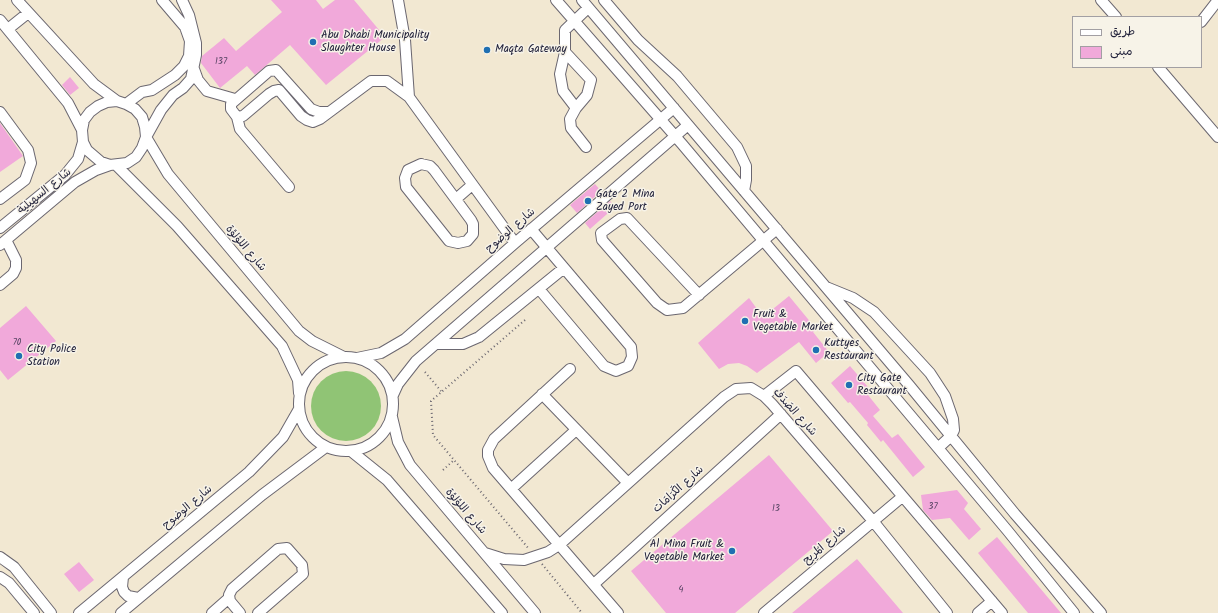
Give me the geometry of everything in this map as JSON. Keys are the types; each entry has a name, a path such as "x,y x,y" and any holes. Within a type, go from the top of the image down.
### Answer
{"street":[{"path":"17,0 94,84 122,103 135,109 142,117 146,137"},
{"path":"162,0 185,27 190,41 189,56 184,66 175,75 152,90 142,92 122,103 107,102 90,112 84,120 82,130 83,142 86,150 93,157 113,165 177,226 282,346 298,380 300,395 299,409 302,421 308,432 316,440 326,447 338,451 351,451 365,448 377,440 386,430 392,417 394,406 393,395 389,382 381,371 370,363 357,358 344,357 332,359 320,364 311,372 304,383 300,395"},
{"path":"113,165 127,163 136,157 161,110 173,95 183,88 191,79 196,56 194,30 182,0"},
{"path":"398,0 404,33 409,97"},
{"path":"556,0 661,119 938,448 1074,613"},
{"path":"1101,0 1115,16"},
{"path":"1202,21 1218,0"},
{"path":"607,1 638,40 677,76 737,147 746,166 744,190"},
{"path":"576,108 563,91 560,74 565,52 565,30 585,4 826,287 1015,514 1101,613"},
{"path":"8,29 28,13"},
{"path":"0,20 68,104 82,130"},
{"path":"565,52 591,80 587,95 576,108 570,119 571,128 586,147"},
{"path":"193,67 198,80 207,91 235,99"},
{"path":"1160,68 1218,137"},
{"path":"289,187 240,129 237,117 231,109 230,104 269,71 276,70 311,109 319,112 328,112"},
{"path":"237,117 243,116 269,94 279,90 307,120 314,122 371,81 387,81 409,97 515,243"},
{"name":"شارع الوضوح","path":"357,358 381,353 405,339 531,229 674,108"},
{"path":"0,112 28,150 31,163 25,180 0,199"},
{"path":"393,395 398,384 416,361 688,125"},
{"name":"شارع اللؤلؤة","path":"146,137 168,174 299,331 312,341 344,357"},
{"name":"شارع السهيلية","path":"0,228 65,175 78,159 83,142"},
{"path":"421,164 430,166 456,199 472,220 474,229 470,238 458,243 449,241 408,191 404,183 406,174 416,165 421,164"},
{"name":"شارع السهيلية","path":"3,242 80,179 96,170 113,165"},
{"path":"456,199 472,185"},
{"path":"699,294 627,218 620,219 601,233 602,240 657,303 667,310 683,308 777,229"},
{"path":"531,229 631,347 632,357 628,366 616,371 604,366 539,289"},
{"path":"0,285 13,274 16,268 16,260 3,242"},
{"path":"436,344 463,344 479,337 564,268"},
{"path":"826,287 853,298 874,312 930,373 950,409 954,430 951,436 938,448"},
{"path":"570,369 494,439 488,450 488,456 493,468 618,613"},
{"path":"764,396 796,371 1002,613"},
{"name":"شارع الصَدَف","path":"485,553 504,559 524,560 548,552 559,545 724,397 736,389 751,388 764,396 781,414 873,521 947,613"},
{"path":"542,394 628,484"},
{"name":"شارع الوضوح","path":"79,613 249,472 284,437 299,409"},
{"name":"شارع الكَرَامَات","path":"594,584 781,414"},
{"name":"شارع اللؤلؤة","path":"392,417 398,442 410,465 535,613"},
{"path":"511,489 576,430"},
{"path":"120,613 262,495 326,447"},
{"path":"351,451 386,480 502,613"},
{"name":"شارع المُرِيح","path":"764,613 902,497"},
{"path":"212,613 229,598 232,589 278,549 287,548 302,565 303,574 258,613"},
{"path":"0,557 18,570 51,613"},
{"path":"0,577 9,583 34,613"},
{"path":"123,577 122,587 124,592 128,596 138,598"},
{"path":"229,598 231,604 240,613"},
{"path":"978,613 992,601"},
{"path":"604,613 608,602"}],"path":[{"path":"425,372 442,391"},
{"path":"443,470 454,460"}],"green space":[{"path":"346,371 365,377 375,387 381,406 375,425 365,435 346,441 327,435 317,425 311,406 317,387 327,377"}],"building":[{"name":"Abu Dhabi Municipality Slaughter House","path":"271,0 316,0 323,9 335,0 354,0 385,37 326,85 290,45 255,75 247,66 220,88 201,63 202,56 224,38 236,51 282,12"},
{"path":"70,77 79,88 70,95 62,85"},
{"path":"0,123 23,156 0,172"},
{"path":"595,184 601,191 577,213 570,205"},
{"path":"610,201 615,207 590,229 585,223"},
{"name":"Fruit & Vegetable Market","path":"789,296 817,330 813,332 829,352 816,363 799,342 757,373 747,366 739,363 728,364 719,369 698,343 749,298 763,317"},
{"name":"City Police Station","path":"26,306 56,341 8,380 0,370 0,328"},
{"path":"850,366 868,387 864,390 880,410 873,416 892,438 898,434 925,467 913,477 883,440 881,442 867,425 868,423 850,402 848,403 831,383"},
{"name":"Al Mina Fruit & Vegetable Market","path":"769,455 833,531 735,613 666,613 631,571"},
{"path":"957,490 968,503 964,509 981,529 969,540 950,518 932,520 923,510 921,495"},
{"path":"997,537 1061,613 1028,613 978,553"},
{"path":"857,559 903,613 792,613"},
{"path":"79,562 94,580 79,592 64,574"}],"place":[{"name":"Abu Dhabi Municipality Slaughter House","path":"313,42"},
{"name":"Maqta Gateway","path":"487,50"},
{"name":"Gate 2 Mina Zayed Port","path":"588,201"},
{"name":"Fruit & Vegetable Market","path":"745,321"},
{"name":"Kuttyes Restaurant","path":"816,350"},
{"name":"City Police Station","path":"19,356"},
{"name":"City Gate Restaurant","path":"849,385"},
{"name":"Al Mina Fruit & Vegetable Market","path":"732,551"}]}
